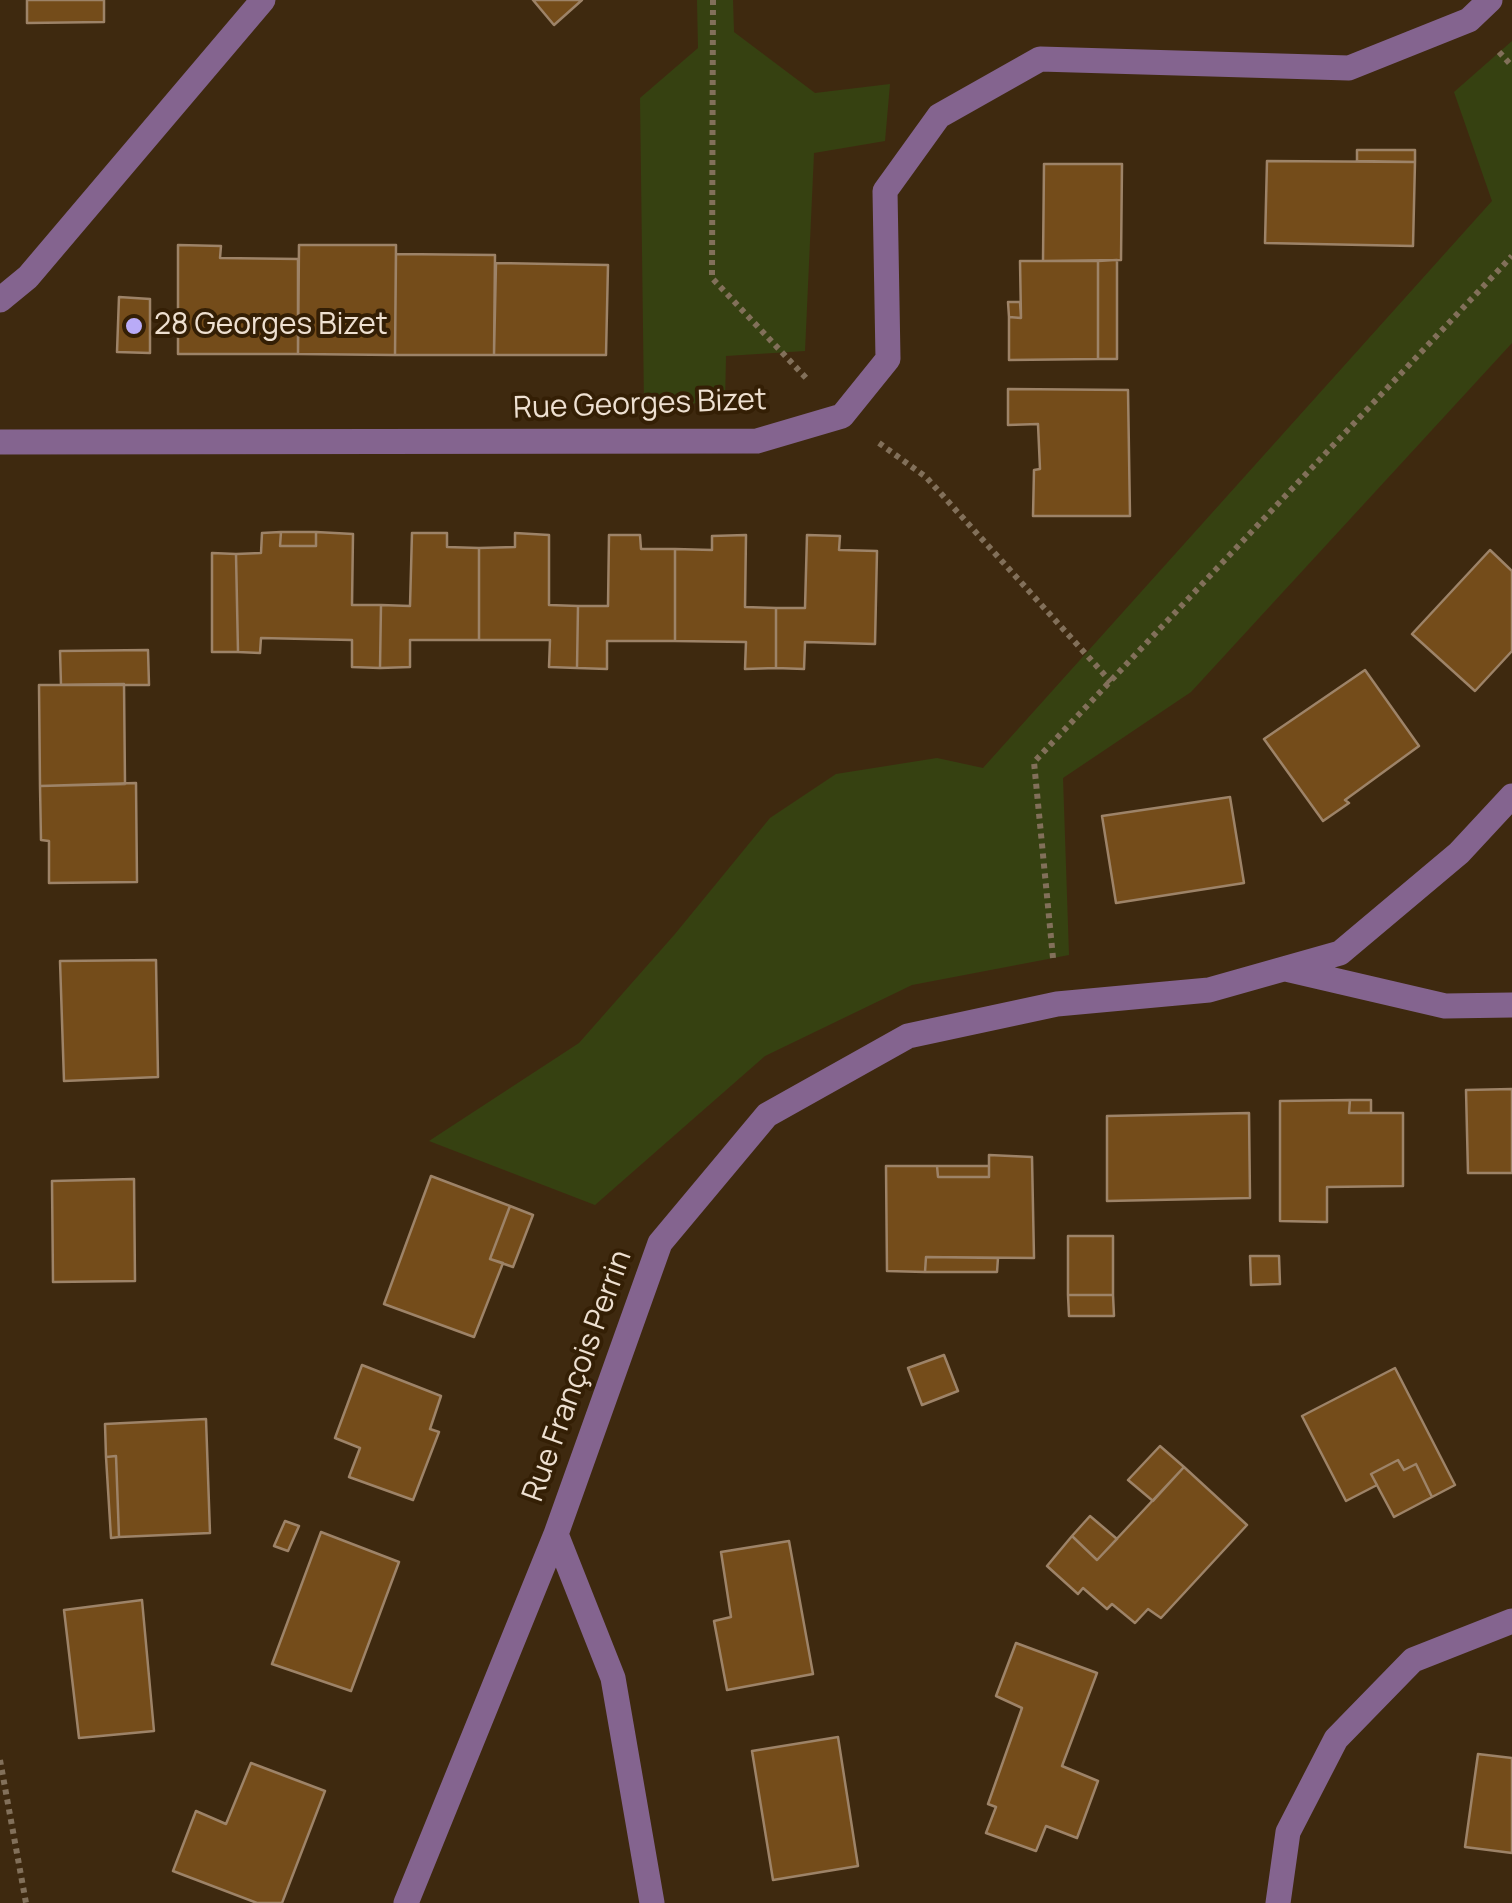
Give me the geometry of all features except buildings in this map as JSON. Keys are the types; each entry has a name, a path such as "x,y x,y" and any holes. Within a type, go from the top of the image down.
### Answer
{"street":[{"path":"0,300 28,277 263,0"},
{"path":"842,416 888,359 885,192 940,116 1040,60 1349,68 1469,20 1490,0"},
{"name":"Rue Georges Bizet","path":"0,442 757,441 842,416"},
{"name":"Rue François Perrin","path":"406,1903 556,1534 660,1243 767,1115 908,1036 1057,1004 1209,990 1340,953 1460,853 1512,796"},
{"path":"1284,968 1444,1006 1512,1005"},
{"path":"556,1534 613,1678 652,1903"},
{"path":"1278,1903 1288,1832 1336,1739 1413,1660 1512,1621"}],"path":[{"path":"713,0 712,278 842,416 926,477 1111,682"},
{"path":"1057,1004 1034,762 1512,256"},
{"path":"0,1760 26,1903"}],"green space":[{"path":"697,0 733,0 734,32 815,93 890,84 885,141 814,153 805,351 726,356 725,403 644,404 640,98 698,48"},
{"path":"1512,41 1512,343 1191,692 1063,778 1069,955 912,985 765,1056 595,1205 429,1141 579,1043 770,818 836,774 937,758 983,768 1492,201 1454,92"}],"place":[{"name":"28 Georges Bizet","path":"134,326"}]}
